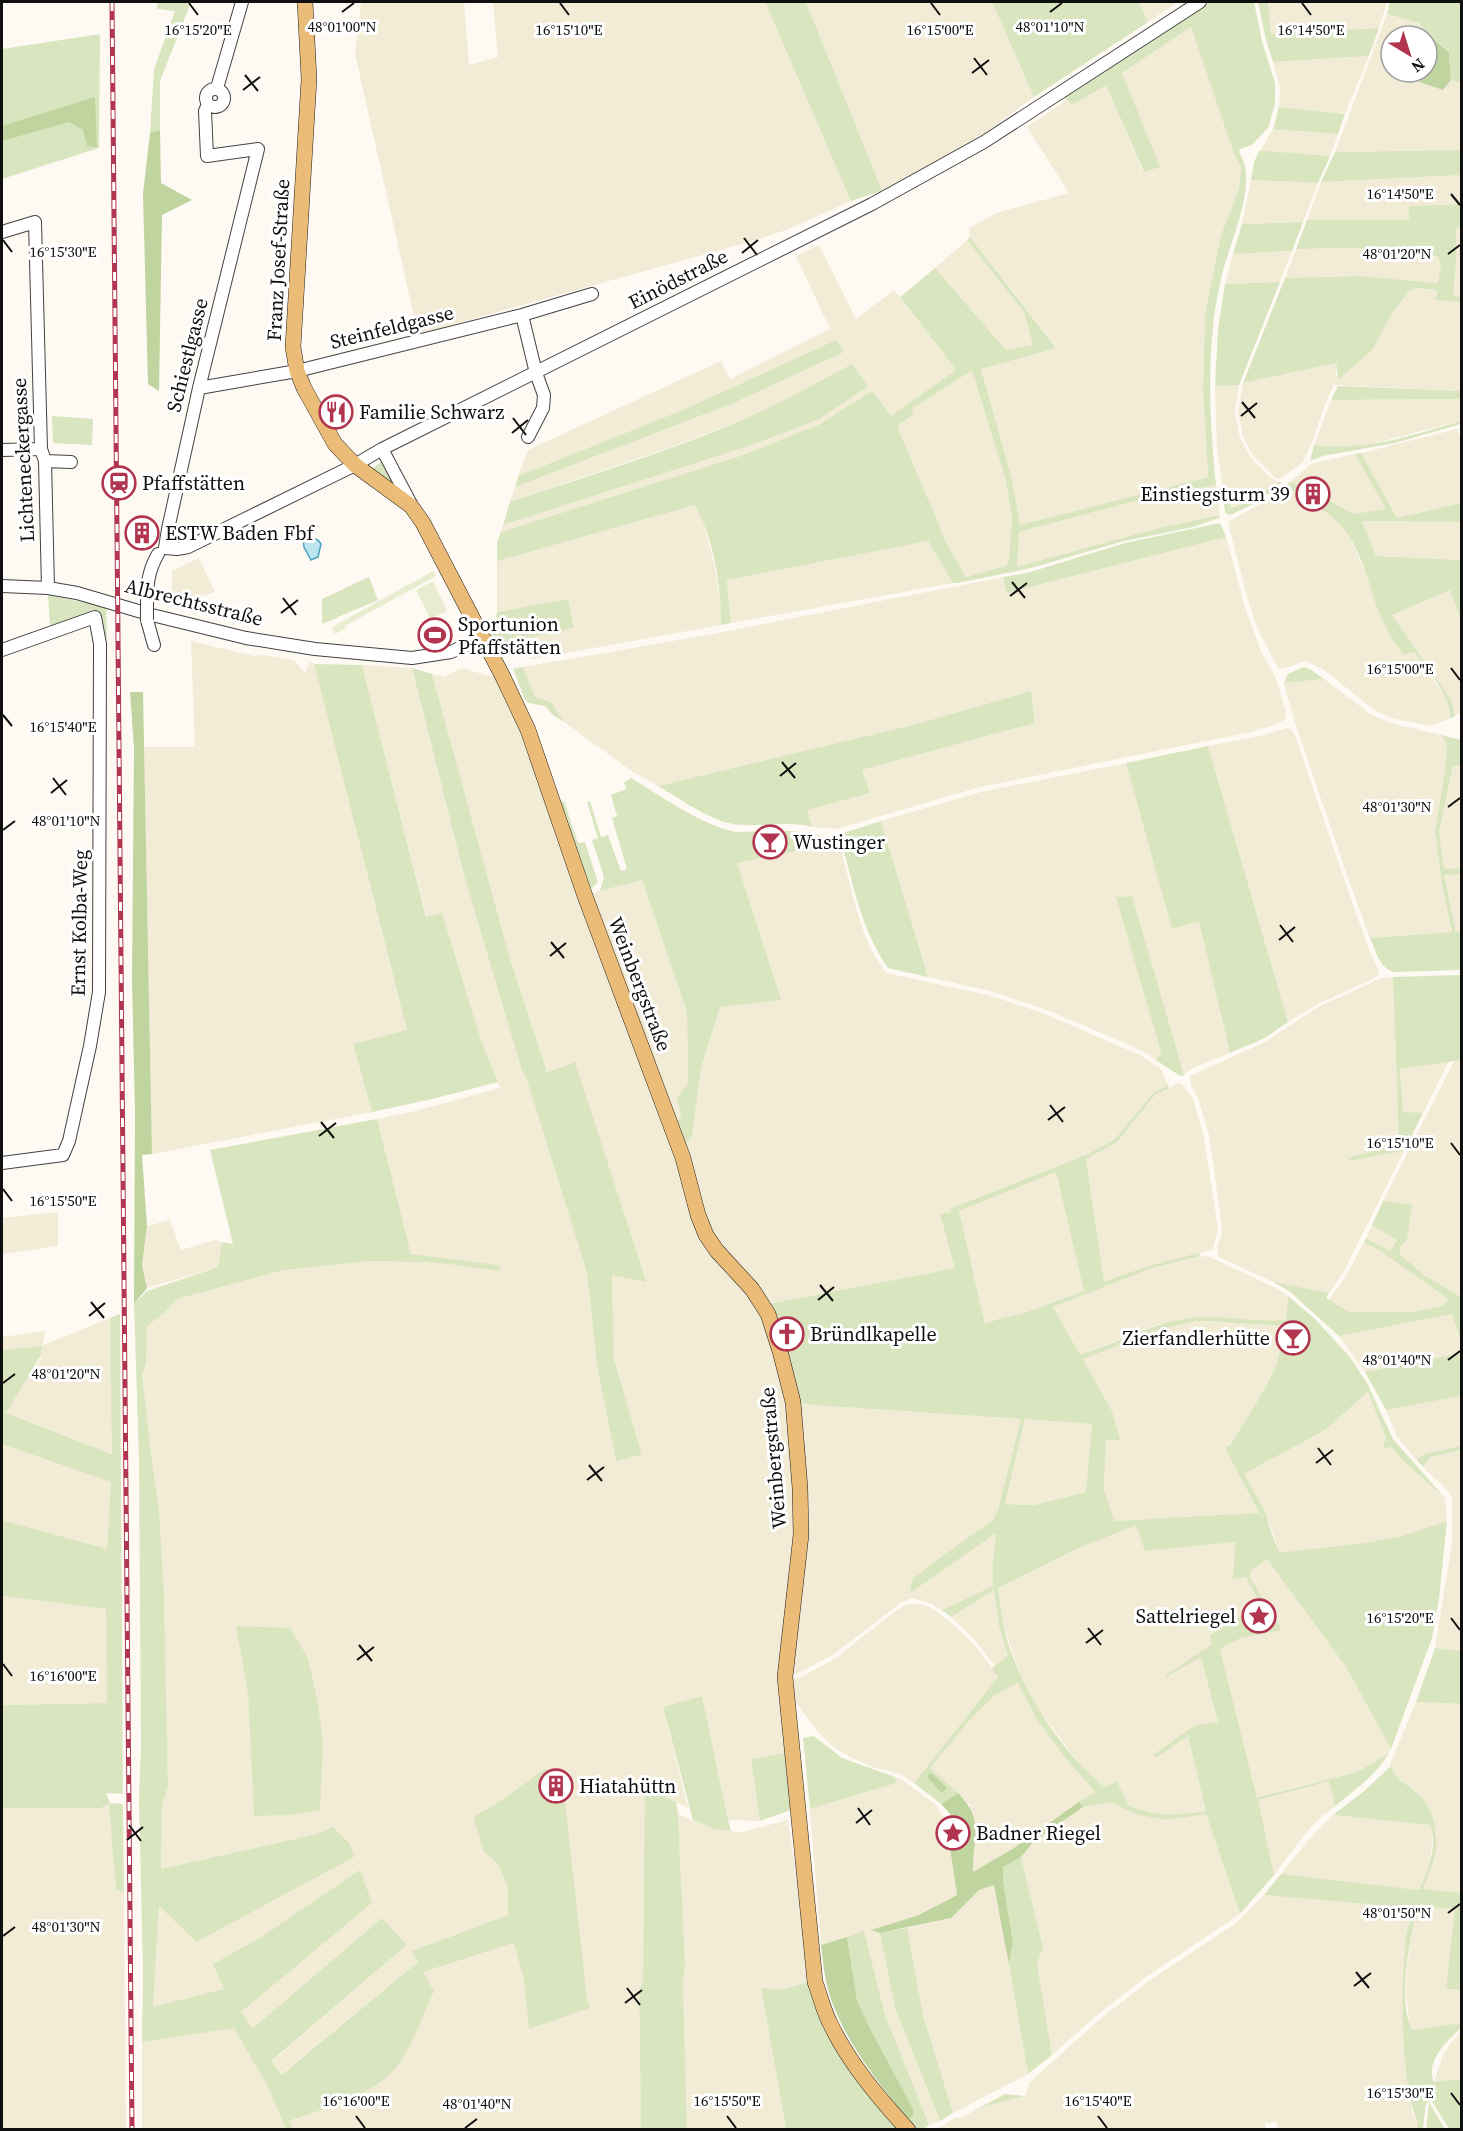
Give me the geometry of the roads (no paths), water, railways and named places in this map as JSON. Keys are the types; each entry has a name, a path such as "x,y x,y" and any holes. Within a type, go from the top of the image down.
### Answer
{"main road":[{"name":"Franz Josef-Straße","path":"305,2 309,80 293,347 297,371 335,444 355,465 411,506 447,567 481,638"},
{"name":"Weinbergstraße","path":"481,638 514,700 541,762 585,896 683,1158 698,1215 706,1235 717,1251 752,1289 761,1303 768,1314 780,1351 793,1402 800,1488 801,1535 785,1677 815,1982 829,2022 851,2058 877,2096 908,2130"}],"street":[{"name":"Schiestlgasse","path":"188,547 165,548 199,388 258,149 207,156 205,111 208,104 206,94 211,89 217,88 242,2"},
{"name":"Einödstraße","path":"188,547 872,204 984,142 1200,2"},
{"name":"Lichteneckergasse","path":"2,232 35,222 48,588"},
{"name":"Steinfeldgasse","path":"199,388 297,371 522,315 592,294"},
{"path":"522,315 536,373 544,395 543,408 528,437"},
{"path":"382,449 411,506"},
{"path":"2,450 43,455 71,462"},
{"path":"154,645 147,620 147,578 150,567 158,554"},
{"name":"Albrechtsstraße","path":"2,586 48,588 96,597 152,615 246,638 315,649 412,658 451,652 481,638"},
{"name":"Ernst Kolba-Weg","path":"2,650 95,616 100,656 99,992 69,1142 63,1155 2,1163"}],"water":[{"path":"308,536 318,540 321,544 318,557 311,560 304,547 303,539"}],"railway":[{"path":"112,2 132,2130"}],"place":[{"name":"Familie Schwarz","path":"336,412"},
{"name":"Pfaffstätten","path":"119,483"},
{"name":"Einstiegsturm 39","path":"1313,494"},
{"name":"ESTW Baden Fbf","path":"142,533"},
{"name":"Sportunion Pfaffstätten","path":"435,635"},
{"name":"Wustinger","path":"770,842"},
{"name":"Bründlkapelle","path":"787,1334"},
{"name":"Zierfandlerhütte","path":"1293,1338"},
{"name":"Sattelriegel","path":"1259,1616"},
{"name":"Hiatahüttn","path":"556,1786"},
{"name":"Badner Riegel","path":"953,1833"}]}
